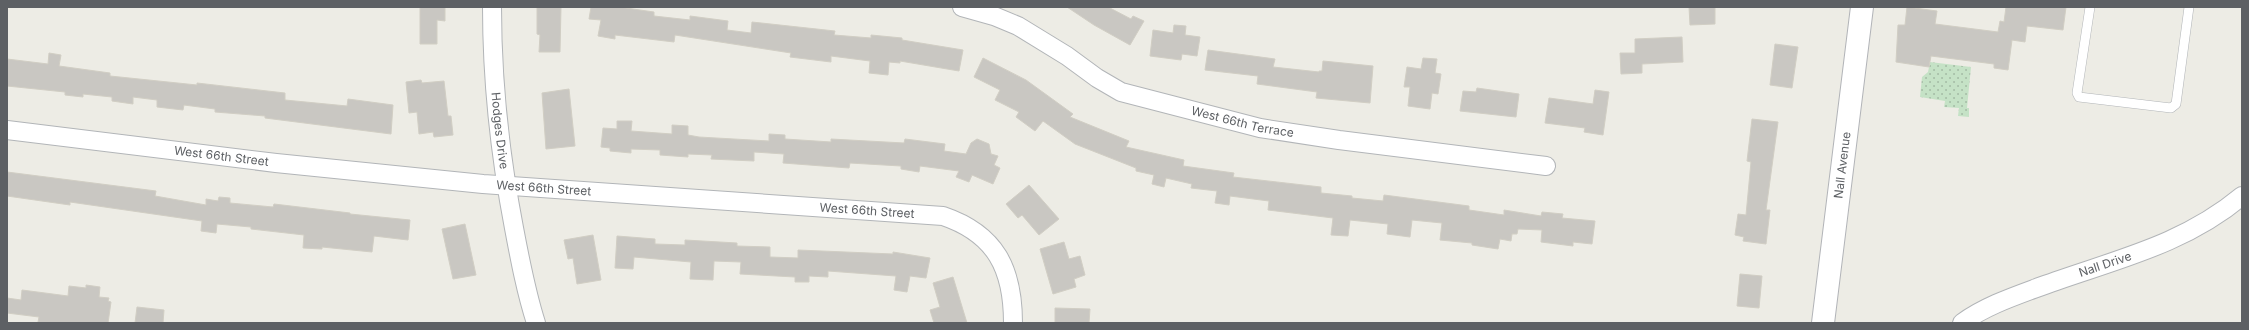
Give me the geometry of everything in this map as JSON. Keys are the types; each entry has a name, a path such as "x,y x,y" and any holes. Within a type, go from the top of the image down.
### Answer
{"main road":[{"name":"Nall Avenue","path":"1823,323 1862,7"}],"street":[{"name":"Hodges Drive","path":"492,7 492,42 498,126 506,185 519,254 536,323"},
{"name":"West 66th Terrace","path":"962,7 994,16 1018,26 1121,92 1260,128 1339,140 1546,166"},
{"name":"West 66th Street","path":"7,130 276,163 506,185 943,216 969,227 991,246 999,258 1010,284 1013,299 1013,323"},
{"name":"Nall Drive","path":"1962,323 2010,298 2175,239 2223,211 2242,196"}],"lane":[{"path":"2090,7 2077,93 2079,97 2171,108 2176,104 2189,7"}],"green space":[{"path":"1930,62 1971,67 1967,108 1969,108 1969,117 1958,116 1959,108 1944,107 1945,101 1920,97 1922,77 1928,72"}],"building":[{"path":"420,7 445,7 445,21 437,20 437,44 420,44"},
{"path":"537,7 561,7 560,52 539,52 540,35 537,34"},
{"path":"591,7 619,7 654,12 654,16 690,20 690,16 728,21 727,30 751,33 752,22 835,31 834,35 871,38 871,35 902,38 902,40 963,50 959,71 900,61 900,63 889,62 888,75 869,73 870,61 831,56 831,62 790,57 791,53 675,35 674,42 615,35 615,39 598,36 601,20 589,19"},
{"path":"1067,7 1108,7 1131,19 1133,16 1144,21 1130,45 1094,25"},
{"path":"1689,7 1715,7 1715,24 1690,25"},
{"path":"1907,7 1937,11 1935,24 1998,32 2000,21 2004,22 2006,7 2066,7 2063,30 2027,26 2025,42 2012,40 2008,70 1994,68 1994,64 1931,56 1929,67 1896,62 1898,25 1905,25"},
{"path":"1174,25 1186,26 1185,35 1200,37 1197,56 1182,54 1181,60 1150,56 1153,30 1173,33"},
{"path":"1682,37 1683,62 1642,64 1642,73 1621,74 1620,53 1635,53 1635,39"},
{"path":"1775,44 1798,47 1792,88 1770,85"},
{"path":"1208,50 1275,59 1273,67 1319,72 1322,71 1323,61 1373,66 1370,103 1316,98 1317,92 1257,84 1258,76 1205,70"},
{"path":"49,53 61,55 59,66 110,73 110,76 197,85 197,83 285,93 285,100 347,106 348,99 393,105 391,134 265,118 265,116 215,112 215,109 184,105 183,110 157,107 157,100 133,97 133,104 112,101 112,97 83,94 83,97 65,95 65,92 7,86 7,59 48,64"},
{"path":"983,58 1026,80 1073,114 1070,117 1129,141 1126,147 1184,160 1183,166 1234,173 1233,177 1321,187 1321,193 1352,196 1352,198 1383,201 1384,195 1469,206 1469,210 1504,215 1504,210 1541,216 1542,212 1563,214 1562,218 1595,221 1592,244 1573,242 1573,246 1541,242 1542,230 1518,229 1517,234 1512,234 1511,241 1500,239 1498,249 1472,245 1472,243 1440,240 1442,223 1412,220 1410,237 1387,234 1388,224 1350,220 1348,236 1331,235 1333,218 1268,210 1269,201 1230,196 1229,205 1215,203 1217,191 1191,188 1192,184 1166,178 1164,187 1152,184 1154,175 1136,171 1136,168 1075,144 1043,121 1035,131 1016,117 1019,112 995,100 1000,90 974,77"},
{"path":"1423,58 1437,59 1435,73 1441,74 1438,94 1432,93 1430,109 1408,106 1410,87 1404,87 1407,67 1421,69"},
{"path":"421,80 422,83 444,81 448,116 451,116 453,135 434,137 433,132 419,134 417,112 409,113 406,82"},
{"path":"1477,88 1519,94 1516,117 1460,111 1463,91 1476,92"},
{"path":"569,89 575,146 546,149 542,93"},
{"path":"1595,90 1609,92 1603,135 1584,132 1585,128 1545,123 1549,98 1593,104"},
{"path":"1752,119 1778,122 1766,210 1770,210 1766,244 1743,241 1744,237 1735,235 1738,214 1746,215 1751,162 1747,161"},
{"path":"617,121 632,121 631,131 672,134 672,125 688,126 688,135 699,137 769,141 769,134 785,135 785,139 831,142 831,139 904,143 905,139 945,144 944,151 966,154 971,143 977,139 989,144 991,154 998,156 994,165 1000,168 993,184 972,175 969,182 956,177 959,171 920,166 919,172 901,169 901,166 850,163 849,168 783,163 784,154 754,152 754,161 711,159 712,155 688,154 688,157 660,155 660,150 631,149 631,153 610,151 610,148 601,147 603,128 617,129"},
{"path":"7,172 156,191 155,196 206,205 206,199 218,201 219,197 230,198 230,203 273,207 274,204 410,220 408,240 374,236 372,252 322,247 322,249 303,248 304,235 251,229 251,227 217,224 216,233 201,231 202,221 70,202 70,205 7,196"},
{"path":"1029,185 1059,219 1039,235 1022,215 1018,218 1006,204"},
{"path":"465,224 476,275 453,279 442,229"},
{"path":"593,235 601,280 577,284 573,258 568,259 564,240"},
{"path":"617,236 655,239 655,244 685,245 685,240 737,243 737,246 770,247 770,257 798,258 798,250 893,254 893,252 930,258 926,278 910,276 907,292 894,290 896,276 828,271 828,277 809,276 809,282 795,282 795,277 740,274 741,262 714,261 713,280 690,279 691,262 634,257 633,269 615,268"},
{"path":"1064,242 1069,259 1080,256 1085,275 1074,279 1076,287 1053,294 1040,249"},
{"path":"1740,274 1762,276 1759,308 1737,306"},
{"path":"953,277 967,323 934,323 930,310 940,307 933,283"},
{"path":"86,285 100,287 99,297 109,298 108,301 111,302 108,323 46,323 38,322 39,317 7,313 7,298 21,300 22,290 68,296 69,286 86,288"},
{"path":"137,307 164,310 163,323 135,323"},
{"path":"1055,308 1090,309 1089,323 1055,323"}]}
